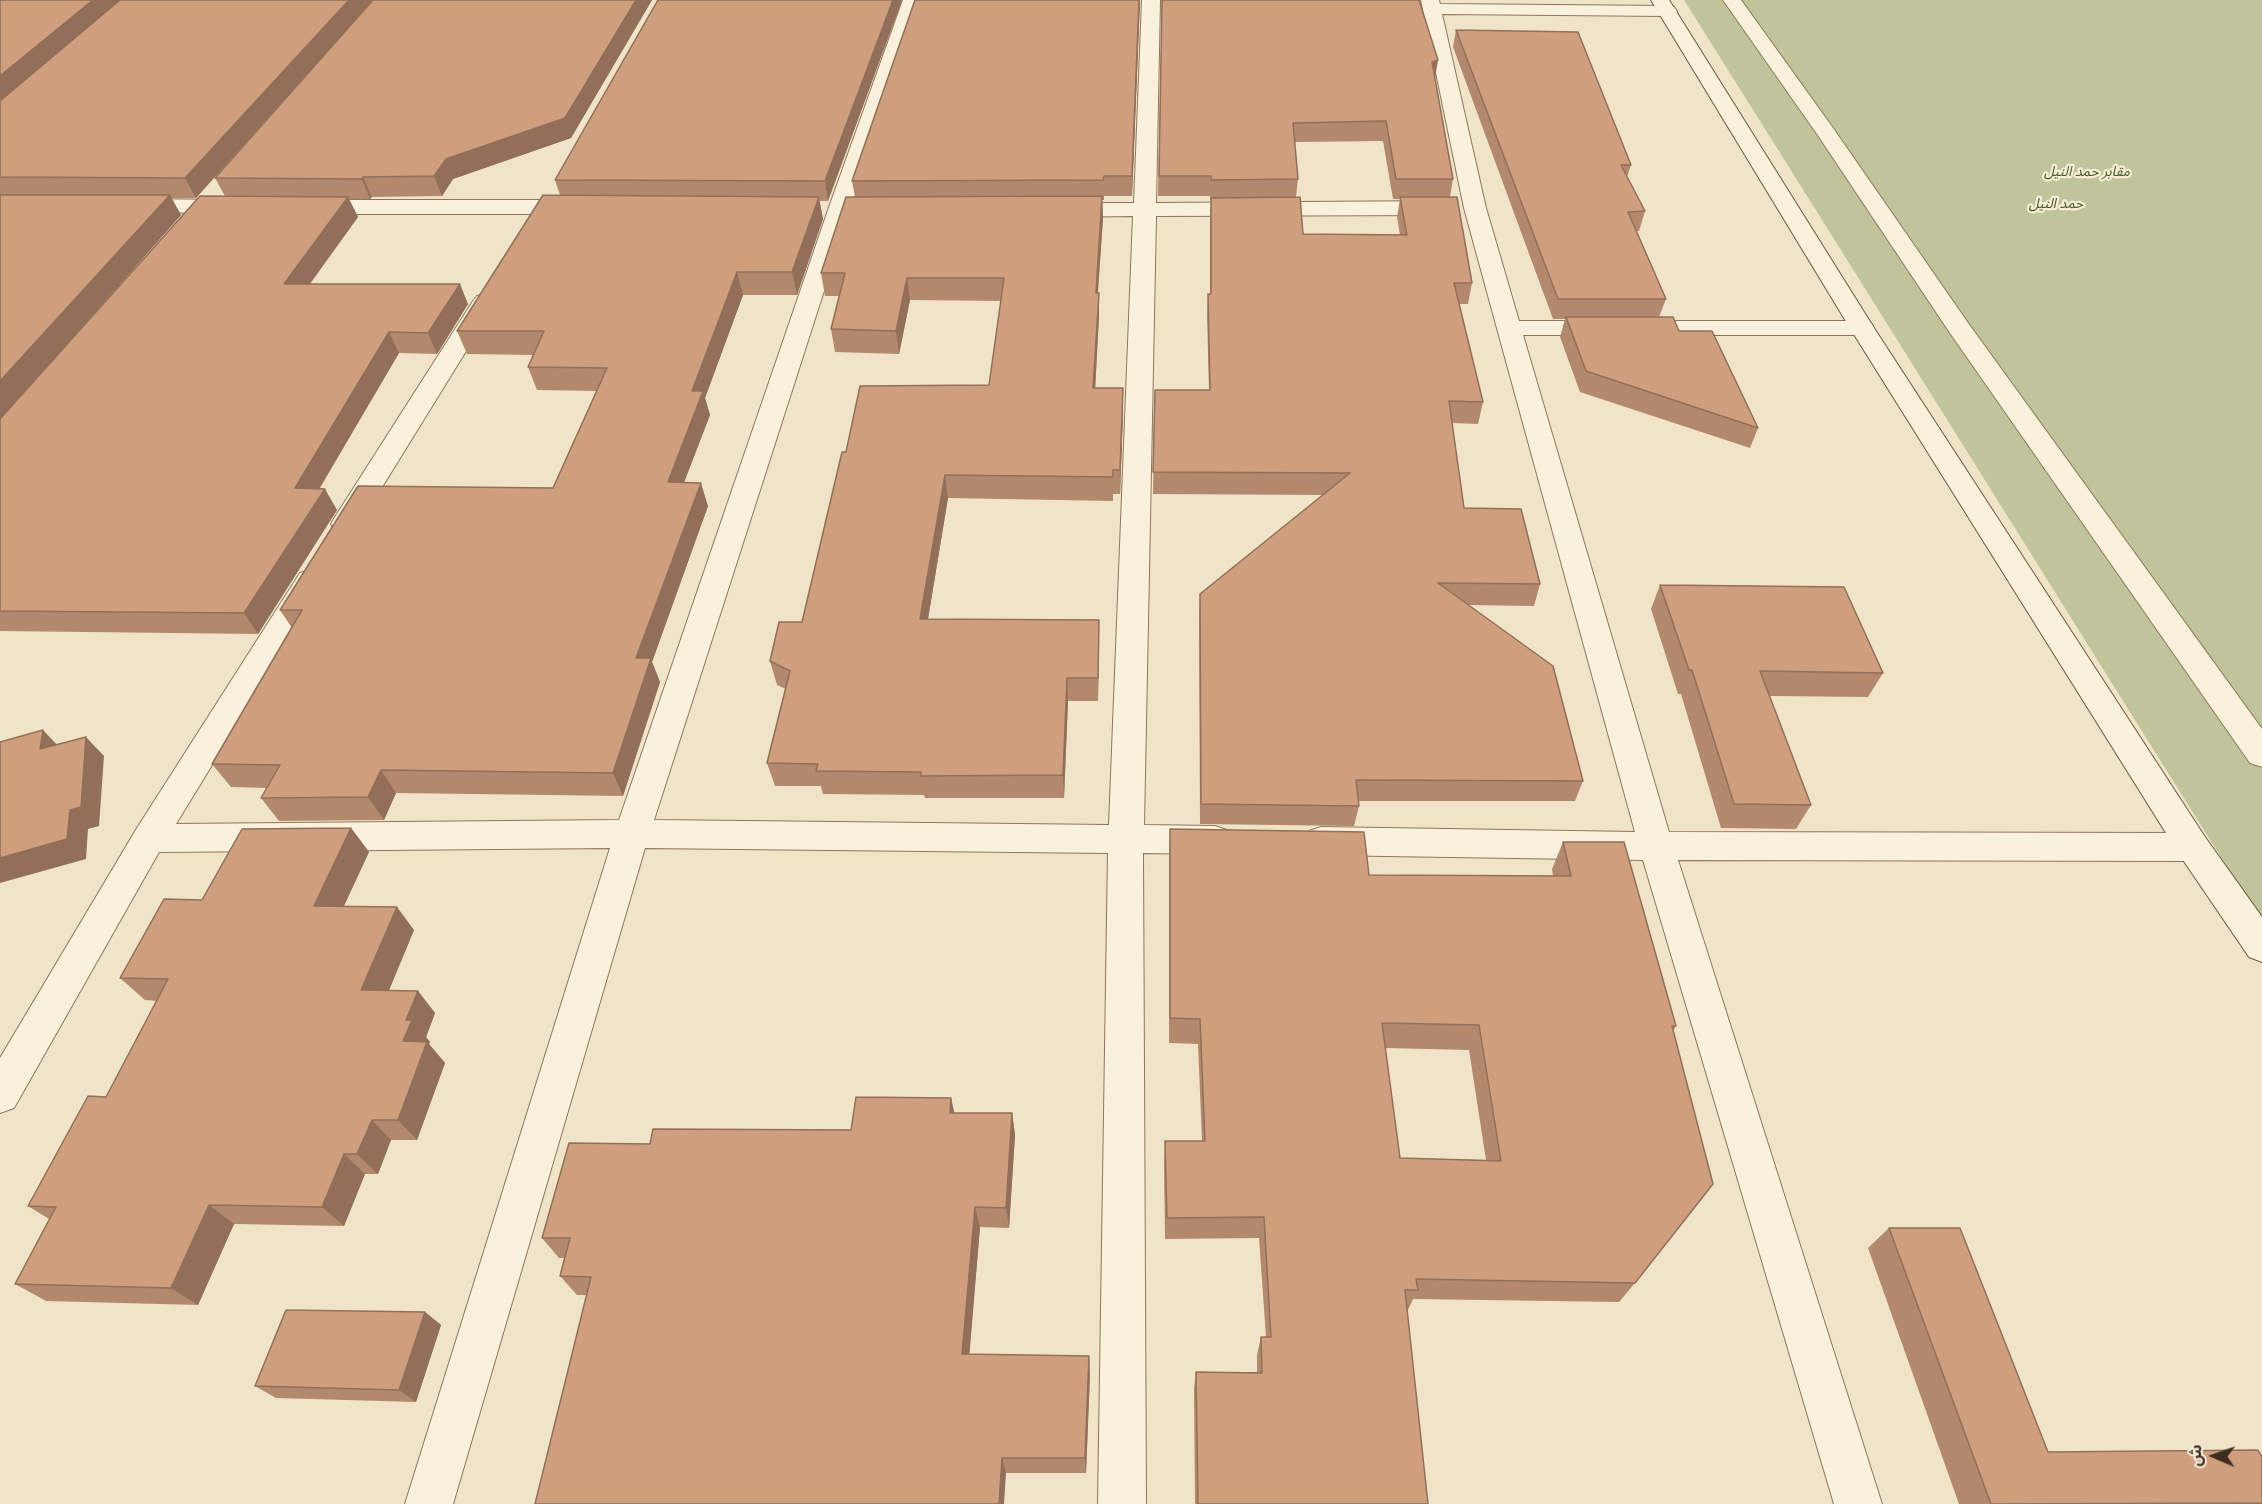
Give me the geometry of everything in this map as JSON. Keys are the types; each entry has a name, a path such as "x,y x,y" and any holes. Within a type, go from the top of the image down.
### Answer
{"street":[{"path":"429,1504 632,834 839,210 912,0"},
{"path":"1122,1504 1126,839 1151,0"},
{"path":"1732,0 1826,132 1966,337 2262,754"},
{"path":"1858,1504 1656,846 1475,208 1430,4 1664,6 1862,328 2193,846 2262,946"},
{"path":"525,238 561,176"},
{"path":"188,224 220,189"},
{"path":"108,206 251,207"},
{"path":"286,207 603,208"},
{"path":"1039,210 1475,208"},
{"path":"0,1095 149,838 499,278"},
{"path":"1510,328 1862,328"},
{"path":"149,838 632,834 1244,840"},
{"path":"1291,841 1656,846 2193,846"}],"green space":[{"name":"مقابر حمد النيل","path":"1684,0 2262,0 2262,923 1814,207"}],"building":[{"path":"0,0 93,0 0,76"},
{"path":"120,0 349,0 185,178 0,177 0,101"},
{"path":"373,0 636,0 565,118 446,159 434,176 363,177 362,179 215,178"},
{"path":"658,0 893,0 825,181 555,180"},
{"path":"915,0 1139,0 1132,176 1104,176 1103,180 852,181"},
{"path":"1162,0 1419,0 1438,60 1432,62 1453,179 1396,179 1386,121 1293,123 1298,179 1211,180 1211,176 1159,176"},
{"path":"1456,30 1578,32 1631,165 1621,165 1645,211 1628,212 1666,299 1558,299"},
{"path":"0,195 170,195 0,381"},
{"path":"543,195 819,197 792,272 737,272 692,391 703,391 668,482 701,483 636,658 651,658 613,773 381,770 368,797 261,798 280,765 212,764 302,610 280,610 358,486 553,488 607,368 528,367 544,331 457,331"},
{"path":"200,196 348,197 284,284 460,284 428,333 389,332 295,488 325,489 244,613 0,611 0,419"},
{"path":"1102,196 1093,388 1123,388 1120,470 1113,470 1113,477 945,475 920,619 1099,620 1098,678 1067,678 1063,775 921,776 921,772 816,771 818,764 767,763 790,671 770,661 779,622 802,622 842,452 846,452 860,386 989,385 1004,278 907,278 896,331 831,329 845,273 821,273 846,197"},
{"path":"1300,197 1303,234 1407,235 1400,197 1457,197 1472,283 1454,283 1483,402 1449,401 1464,508 1521,509 1540,584 1438,583 1553,666 1583,781 1356,780 1359,806 1201,804 1200,594 1350,473 1153,472 1155,390 1210,390 1208,294 1211,294 1211,198"},
{"path":"1566,317 1673,317 1679,331 1712,331 1758,428 1586,371"},
{"path":"1660,585 1844,587 1883,673 1760,671 1811,805 1734,804 1692,670 1689,670"},
{"path":"43,730 40,749 86,737 81,807 70,810 67,839 0,858 0,742"},
{"path":"351,828 314,906 397,907 361,990 418,991 406,1020 412,1020 403,1041 427,1042 398,1120 372,1120 357,1154 344,1154 322,1207 209,1205 171,1288 15,1284 56,1207 28,1206 88,1096 106,1097 168,979 120,978 164,899 202,900 242,829"},
{"path":"1170,829 1364,832 1369,875 1571,876 1563,842 1624,842 1676,1026 1672,1026 1713,1184 1635,1283 1416,1279 1418,1290 1405,1290 1428,1504 1198,1504 1196,1372 1262,1373 1261,1337 1271,1337 1264,1217 1167,1218 1165,1141 1205,1141 1200,1019 1170,1018","holes":["1382,1023 1479,1025 1501,1161 1400,1158"]},
{"path":"856,1097 951,1098 950,1113 1012,1113 1006,1208 975,1207 962,1354 1089,1356 1085,1458 1002,1458 999,1504 535,1504 591,1277 560,1276 570,1238 542,1238 569,1143 650,1144 653,1129 851,1130"},
{"path":"1889,1228 1960,1228 2048,1452 2258,1450 2262,1457 2262,1503 1991,1504"},
{"path":"286,1310 425,1312 399,1390 255,1386"}],"park label":[{"name":"حمد النيل","path":"2056,206"}]}
